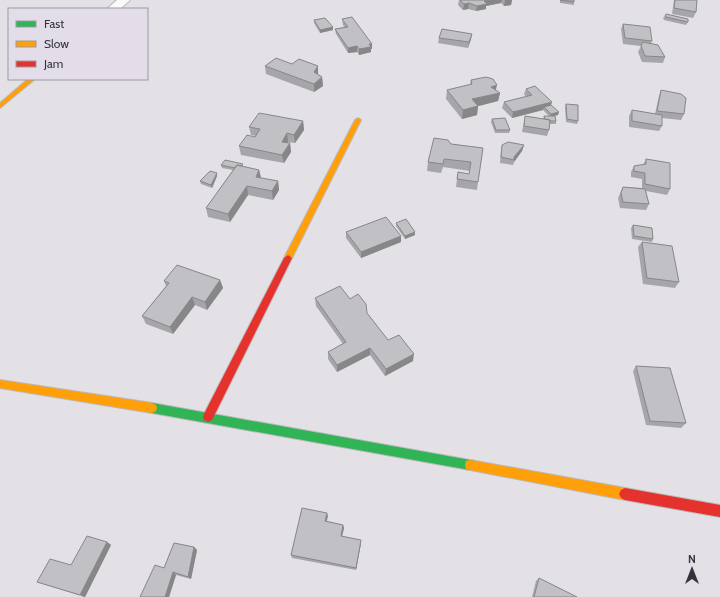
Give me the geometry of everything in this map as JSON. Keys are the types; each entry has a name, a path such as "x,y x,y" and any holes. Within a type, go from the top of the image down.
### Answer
{"street":[{"path":"114,8 124,0"},
{"path":"0,106 31,80"},
{"path":"208,417 358,120"},
{"path":"0,384 208,417 720,511"}],"building":[{"path":"460,0 489,0 484,1 487,4 477,6 469,3 464,4"},
{"path":"560,0 574,0 574,2"},
{"path":"675,0 697,0 696,12 674,8"},
{"path":"666,14 688,19 688,22 666,17"},
{"path":"352,17 372,44 369,44 371,47 359,49 357,46 348,48 335,29 348,27 342,19"},
{"path":"325,18 333,27 320,30 314,20"},
{"path":"623,24 650,27 652,41 625,38"},
{"path":"442,29 472,34 469,42 439,38"},
{"path":"643,42 658,45 665,57 645,56 641,46"},
{"path":"276,58 292,64 299,59 318,66 314,72 322,77 314,84 265,66"},
{"path":"486,77 493,79 497,85 491,87 500,93 472,99 478,106 463,110 447,90 472,84 471,80"},
{"path":"535,86 552,102 513,112 504,102 532,95 526,89"},
{"path":"661,90 681,94 686,98 684,114 657,111"},
{"path":"566,104 578,105 578,121 567,119"},
{"path":"551,105 559,112 551,114 544,107"},
{"path":"632,110 662,115 662,126 632,121"},
{"path":"259,113 303,121 294,135 287,133 282,142 290,143 282,155 239,146 247,135 255,137 260,129 249,127"},
{"path":"525,116 550,120 549,130 524,126"},
{"path":"544,116 555,116 556,121 545,119"},
{"path":"505,118 510,130 496,130 492,119"},
{"path":"434,138 448,140 451,144 483,148 478,182 457,179 458,172 469,174 471,162 444,159 443,164 428,162"},
{"path":"508,142 524,145 514,157 514,160 501,157 502,145"},
{"path":"646,159 670,163 670,189 645,184 645,173 634,171 634,166 646,164"},
{"path":"225,160 243,164 241,166 237,165 235,168 221,165"},
{"path":"237,165 259,170 256,177 278,181 272,191 247,186 228,214 206,208"},
{"path":"210,171 217,173 211,185 200,181"},
{"path":"623,187 645,189 649,204 623,202 621,193"},
{"path":"386,217 401,236 361,252 346,232"},
{"path":"406,219 415,232 405,236 396,223"},
{"path":"633,225 652,228 653,239 634,236"},
{"path":"642,242 672,246 679,282 647,278"},
{"path":"177,265 220,280 205,302 192,297 170,327 142,316 169,283 164,281"},
{"path":"340,286 350,299 358,294 366,304 367,313 388,340 399,335 414,354 386,369 370,348 337,365 328,352 346,342 315,298"},
{"path":"636,366 670,368 686,423 650,421"},
{"path":"302,508 327,513 325,521 343,525 341,536 361,540 356,568 291,555"},
{"path":"87,536 107,542 80,595 37,582 50,559 71,565"},
{"path":"174,543 194,547 188,577 173,572 165,597 140,597 155,565 164,568"},
{"path":"539,578 577,597 534,597"}],"traffic: fast":[{"path":"152,408 470,465"}],"traffic: slow":[{"path":"0,106 31,80"},
{"path":"288,258 358,120"},
{"path":"0,384 152,408"},
{"path":"470,465 625,494"}],"traffic: jam":[{"path":"208,417 288,258"},
{"path":"625,494 720,511"}]}
